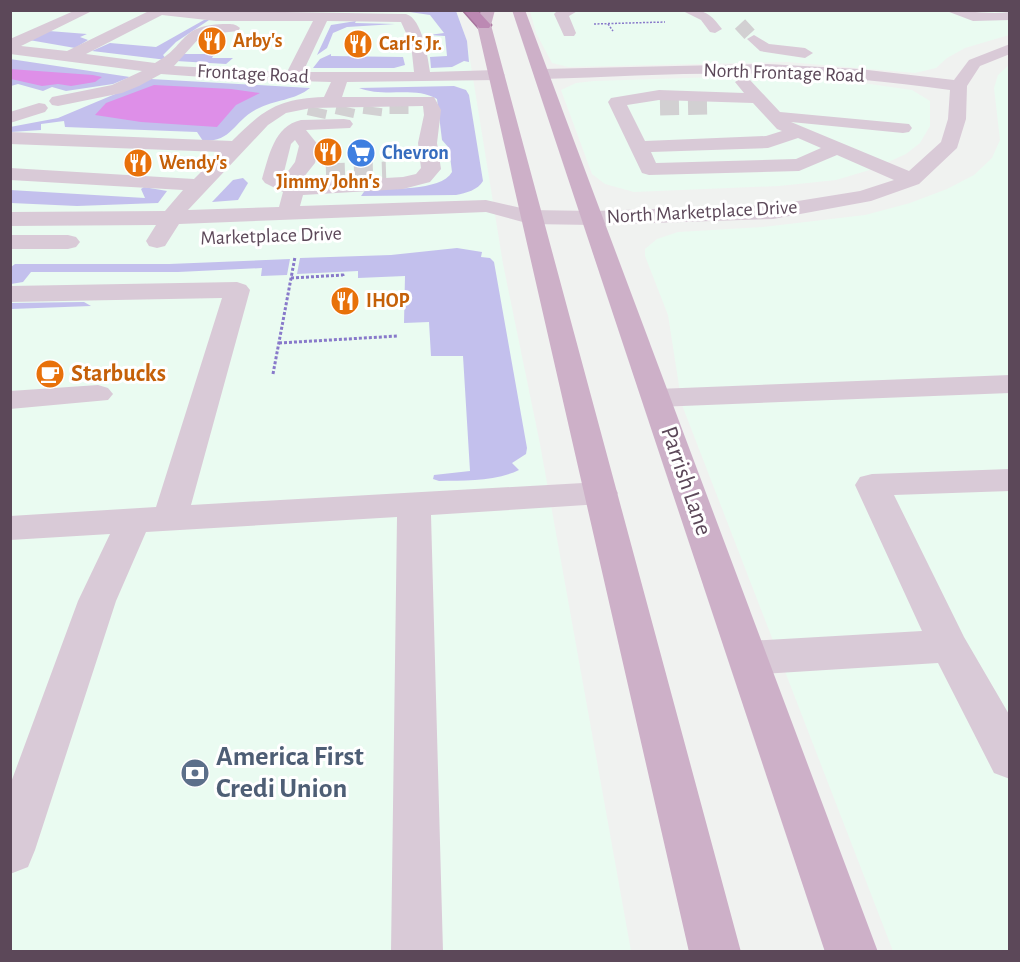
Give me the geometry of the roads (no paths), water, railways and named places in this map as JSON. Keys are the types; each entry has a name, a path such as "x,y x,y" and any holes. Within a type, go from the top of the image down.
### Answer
{"highway":[{"path":"469,10 486,18"}],"main road":[{"name":"Parrish Lane","path":"518,10 852,951"},
{"path":"486,18 530,217 715,951"}],"street":[{"path":"10,47 88,10"},
{"path":"569,33 561,14 573,10"},
{"path":"687,10 706,17 715,29"},
{"path":"950,10 969,19 985,20 1010,14"},
{"path":"1005,10 1010,14"},
{"path":"68,57 158,11 216,17 406,18 418,44 423,77"},
{"path":"293,77 322,17"},
{"path":"58,101 116,89 160,69 201,30 271,27"},
{"path":"342,32 367,27 411,27"},
{"path":"754,39 765,48 782,52 824,54"},
{"name":"Frontage Road","path":"10,47 160,69 293,77 497,75"},
{"path":"959,86 974,63 1010,48"},
{"path":"302,60 323,54"},
{"path":"732,69 783,125 912,180"},
{"name":"North Frontage Road","path":"542,74 732,69 854,73 959,86"},
{"path":"339,114 342,78"},
{"name":"North Marketplace Drive","path":"593,218 773,212 864,197 912,180 950,144 957,119 959,86"},
{"path":"620,102 642,96 704,94 732,99"},
{"path":"707,102 757,98"},
{"path":"10,138 239,157 295,182 403,183 423,178 431,169 428,139 433,121 432,105 428,101 401,113 339,114 262,121"},
{"path":"620,102 649,169 799,165 837,148"},
{"path":"620,102 658,104"},
{"path":"158,241 181,204 199,185 239,157 262,121 277,109 285,105 339,114"},
{"path":"10,118 39,108"},
{"path":"274,171 282,142 339,114"},
{"path":"288,213 295,182 305,163 309,146 301,136 339,114"},
{"path":"774,116 800,116 903,128"},
{"path":"638,147 768,142 799,132"},
{"path":"386,171 431,169"},
{"path":"10,172 199,185"},
{"path":"295,182 326,173"},
{"name":"Marketplace Drive","path":"10,219 70,220 486,206 530,217 593,218"},
{"name":"Marketplace Drive","path":"403,231 487,227 530,217"},
{"name":"Marketplace Drive","path":"134,241 181,240"},
{"path":"13,245 88,242"},
{"path":"10,294 237,290 152,519 97,601 11,850"},
{"path":"657,398 1010,384"},
{"path":"10,400 98,394"},
{"path":"1010,480 873,485 950,646 1010,759"},
{"path":"10,528 601,493"},
{"path":"414,504 417,951"},
{"path":"748,658 950,646"}],"tunnel":[{"path":"740,24 754,39"},
{"path":"660,106 709,105"},
{"path":"399,106 399,114"},
{"path":"344,116 346,107"},
{"path":"372,115 373,107"},
{"path":"316,117 318,108"},
{"path":"326,173 386,171"}],"place":[{"name":"Arby's","path":"212,41"},
{"name":"Carl's Jr.","path":"358,44"},
{"name":"Jimmy John's","path":"328,152"},
{"name":"Chevron","path":"361,153"},
{"name":"Wendy's","path":"138,163"},
{"name":"IHOP","path":"345,301"},
{"name":"Starbucks","path":"50,374"},
{"name":"America First Credi Union","path":"195,773"}]}
